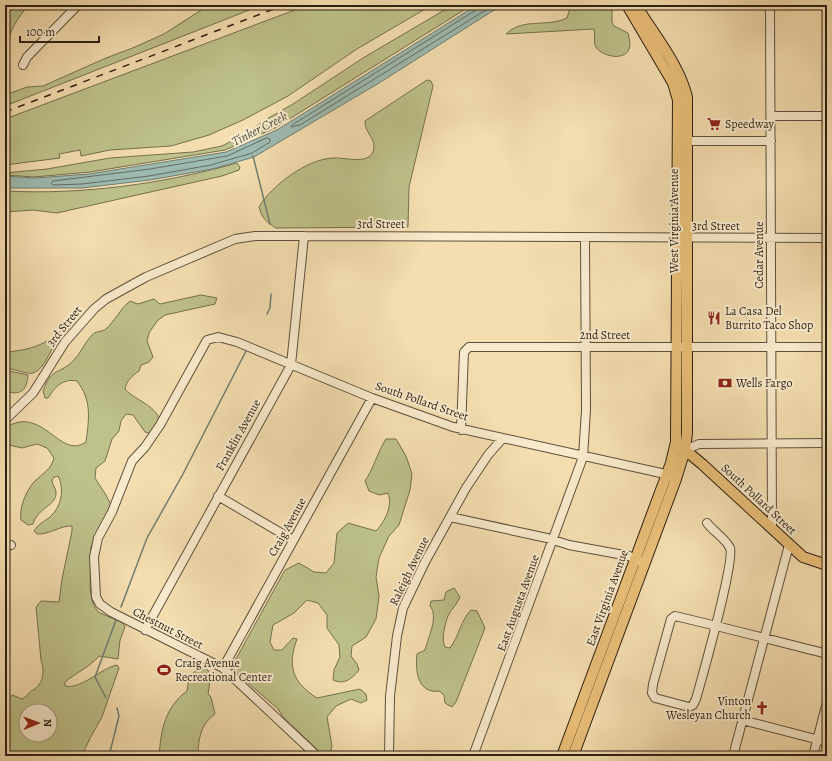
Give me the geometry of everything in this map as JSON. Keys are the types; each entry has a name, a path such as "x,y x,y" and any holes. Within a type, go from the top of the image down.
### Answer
{"main road":[{"name":"West Virginia Avenue","path":"627,5 673,83 683,141"},
{"name":"West Virginia Avenue","path":"636,5 675,67 683,83 688,108 683,141 680,449"},
{"name":"East Virginia Avenue","path":"572,756 680,449"},
{"name":"South Pollard Street","path":"680,449 802,557 827,565"},
{"name":"East Virginia Avenue","path":"562,756 640,561"}],"street":[{"path":"23,66 28,56 78,5"},
{"name":"Cedar Avenue","path":"770,5 772,529"},
{"path":"771,116 827,116"},
{"path":"683,141 771,140"},
{"name":"3rd Street","path":"5,420 33,393 65,342 94,309 106,299 146,278 235,239 255,236 827,238"},
{"name":"Franklin Avenue","path":"145,630 291,365 304,236"},
{"name":"East Augusta Avenue","path":"473,756 583,457 586,410 586,238"},
{"name":"South Pollard Street","path":"213,337 237,342 436,423 461,430 671,477"},
{"name":"Chestnut Street","path":"213,337 205,342 160,425 145,447 132,461 98,538 94,554 96,597 98,601 111,612 222,668 317,756"},
{"name":"2nd Street","path":"461,430 464,352 467,348 827,347"},
{"name":"Craig Avenue","path":"222,668 372,398"},
{"name":"Raleigh Avenue","path":"390,756 390,696 401,616 413,584 450,517 488,455 502,439"},
{"path":"680,449 699,444 827,443"},
{"path":"218,496 294,540"},
{"path":"450,517 640,561"},
{"path":"707,524 727,543 731,553 715,626 696,699 693,705 689,707 656,699 652,695 651,690 672,617 675,616 715,626 764,638 827,654"},
{"path":"733,756 790,545"},
{"path":"813,756 827,702"},
{"path":"742,720 827,742"}],"green space":[{"path":"5,5 29,5 14,25 5,48"},
{"path":"209,5 262,5 5,106 5,95 27,87 43,86 135,47 164,34"},
{"path":"308,5 432,5 357,49 288,96 243,120 209,135 171,146 110,150 81,156 80,150 59,154 60,158 5,165 5,119"},
{"path":"453,5 472,5 275,128 225,150 90,172 34,177 5,175 5,173 47,169 110,158 193,152 222,146 249,132 265,120 293,104 363,58"},
{"path":"571,5 612,5 612,22 614,26 628,33 630,45 626,53 612,56 606,55 597,49 595,45 594,29 506,34 520,26 559,21 567,18"},
{"path":"427,80 431,81 433,86 409,187 408,227 276,228 265,219 259,207 272,191 301,168 312,163 333,158 355,160 370,156 373,152 374,143 365,125 365,121"},
{"path":"237,163 240,167 239,170 222,176 57,213 33,210 5,212 5,191 63,191 122,186 180,177"},
{"path":"201,295 217,298 215,304 165,315 157,321 149,333 147,341 153,357 149,362 141,365 139,371 128,381 125,389 130,394 152,408 157,414 159,420 156,426 149,433 145,432 133,415 126,414 121,421 119,431 112,439 105,461 96,468 95,478 111,505 91,547 90,588 93,604 98,612 123,623 125,627 120,640 118,659 99,656 92,663 65,682 65,686 78,685 104,670 117,665 119,668 102,717 82,756 5,756 5,704 12,695 22,699 27,696 39,685 42,679 43,666 41,660 36,607 41,601 59,602 72,526 41,534 37,534 34,531 54,513 57,508 61,498 61,487 58,476 54,477 52,480 56,492 54,501 35,518 33,524 28,525 21,520 22,505 28,490 49,468 54,458 47,448 37,444 22,448 5,444 5,428 18,422 30,422 40,426 68,444 77,446 86,442 88,410 82,388 77,381 72,380 64,382 54,390 48,398 45,398 43,391 46,383 53,374 69,365 74,360 93,334 106,329 130,301 138,304 154,299 160,304"},
{"path":"77,316 71,326 54,345 41,368 37,371 31,373 5,368 5,352 18,351 44,343 56,335"},
{"path":"5,370 28,375 26,385 22,391 15,393 5,391"},
{"path":"386,439 396,439 406,456 412,474 410,490 399,525 389,536 379,558 376,577 379,596 376,619 366,637 352,646 351,656 357,664 359,670 348,680 341,682 333,680 334,670 340,657 339,645 327,628 327,615 318,603 307,600 294,613 273,625 270,642 274,650 282,650 293,638 297,639 292,657 294,673 302,686 317,698 360,689 366,694 367,700 361,703 351,699 336,706 327,717 332,746 330,754 322,754 283,717 278,709 231,668 285,570 299,563 314,572 326,573 334,563 337,533 348,523 376,531 382,523 390,503 388,493 379,495 369,491 365,481"},
{"path":"454,588 460,597 448,616 443,636 445,647 450,648 465,618 471,610 477,611 485,628 456,702 452,707 445,703 444,695 439,691 426,689 422,685 418,674 417,654 425,650 432,627 433,615 430,606 431,601 444,600 446,592"},
{"path":"198,668 206,668 211,675 208,694 211,697 215,714 203,727 198,756 159,756 163,728 169,712 180,697 187,691 189,678"}],"water":[{"path":"477,5 502,5 379,83 254,157 212,169 150,180 82,188 5,188 5,176 35,178 89,174 226,152 277,130"}],"waterway":[{"path":"253,156 270,224"},
{"path":"267,314 270,308 271,294"},
{"path":"121,607 147,538 183,474 246,351"},
{"path":"106,698 95,677 116,620"},
{"path":"109,756 119,716 117,708"}],"railway":[{"path":"5,112 284,5"}],"place":[{"name":"Speedway","path":"714,124"},
{"name":"La Casa Del Burrito Taco Shop","path":"714,318"},
{"name":"Wells Fargo","path":"725,383"},
{"name":"Craig Avenue Recreational Center","path":"164,670"},
{"name":"Vinton Wesleyan Church","path":"762,708"}],"water label":[{"name":"Tinker Creek","path":"259,128"}]}
